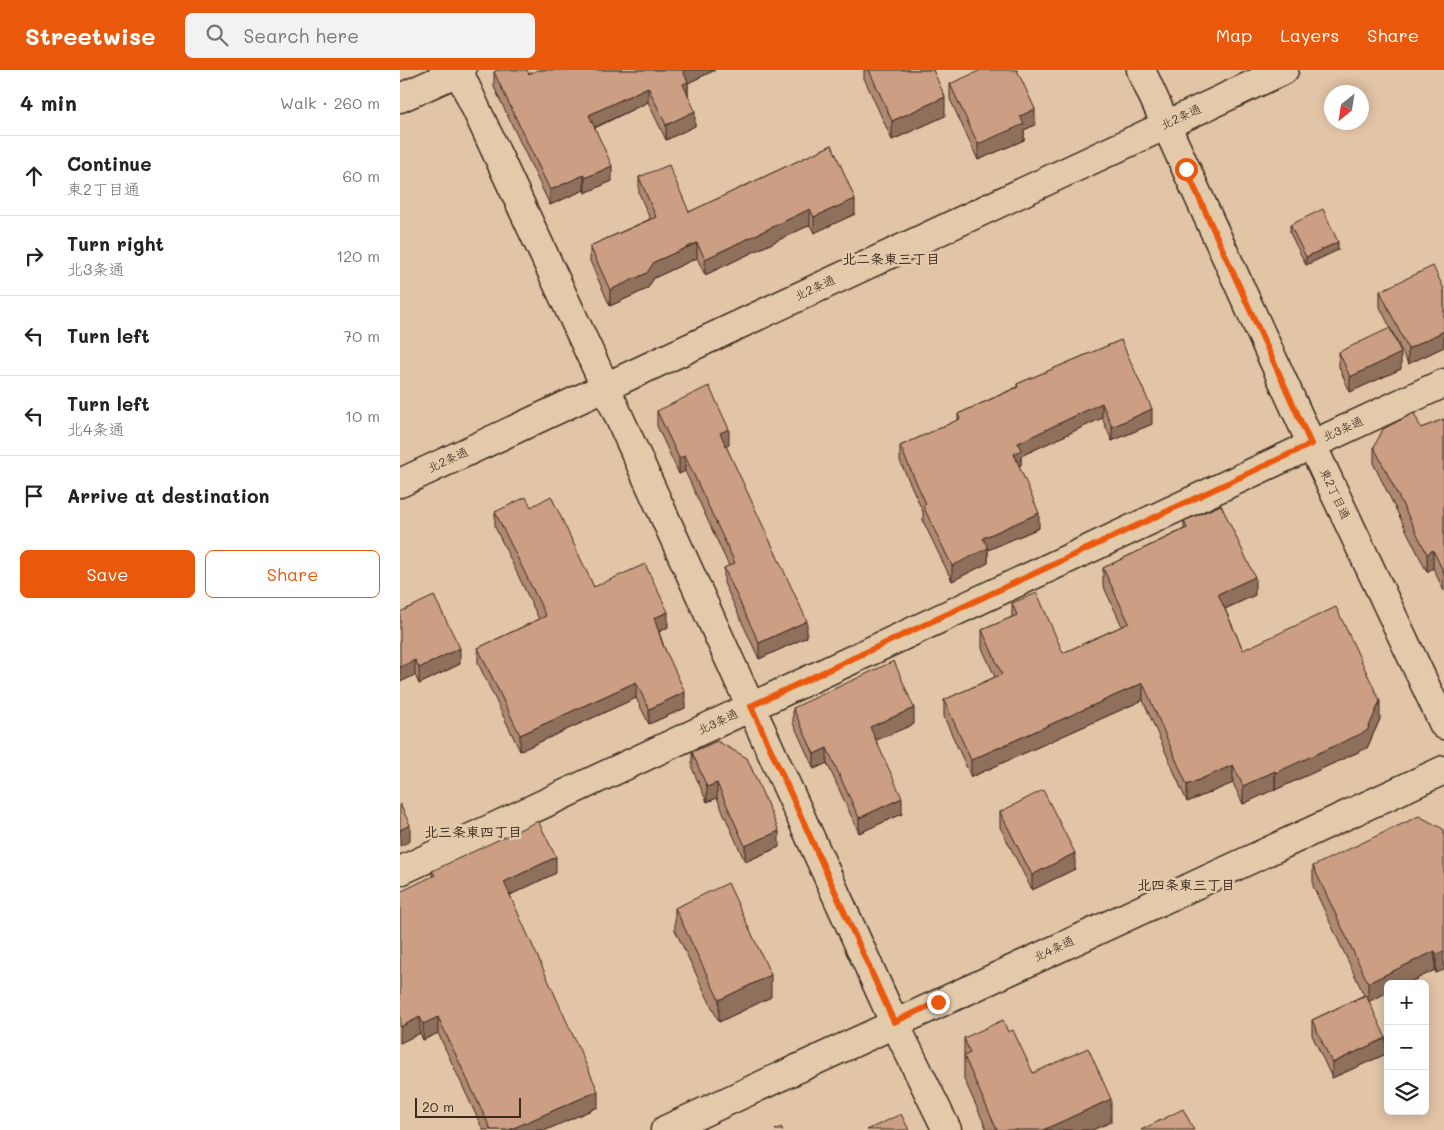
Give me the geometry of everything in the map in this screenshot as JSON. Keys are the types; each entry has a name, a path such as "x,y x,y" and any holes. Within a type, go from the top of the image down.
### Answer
{"street":[{"path":"400,98 459,70 894,1022 946,1130"},
{"name":"東2丁目通","path":"1141,70 1311,444 1444,725"},
{"name":"北2条通","path":"400,483 1284,70"},
{"name":"北3条通","path":"400,871 1444,383"},
{"name":"北4条通","path":"665,1130 894,1022 1444,770"}],"building":[{"path":"498,70 527,70 529,74 538,70 684,70 688,82 683,84 695,111 666,125 648,87 589,115 612,166 585,178 584,175 550,190 494,72"},
{"path":"869,70 933,70 945,97 892,121"},
{"path":"981,70 1017,70 1035,109 1020,116 1024,124 978,144 950,84"},
{"path":"832,145 855,199 814,217 810,209 705,259 697,243 654,262 647,273 610,290 590,246 656,217 639,177 669,165 689,212"},
{"path":"1323,209 1338,242 1306,257 1290,225"},
{"path":"1433,266 1444,289 1444,331 1408,349 1380,291"},
{"path":"1390,328 1401,353 1350,377 1339,352"},
{"path":"1121,340 1152,409 1112,427 1102,403 1018,443 1021,450 1014,454 1039,513 983,538 988,548 952,566 923,506 926,504 900,446 960,419 958,414 1018,387 1017,384"},
{"path":"709,386 729,429 720,433 807,621 759,643 724,568 735,563 685,456 679,458 657,411"},
{"path":"1414,413 1421,428 1444,419 1444,573 1433,550 1427,554 1374,447 1383,429"},
{"path":"551,496 594,587 645,564 668,612 654,618 663,645 685,692 649,709 636,682 520,735 478,648 546,616 495,512 526,497 531,507"},
{"path":"1221,505 1255,577 1218,594 1243,650 1336,607 1380,701 1367,731 1243,786 1233,765 1187,785 1143,683 971,760 944,700 1002,674 982,630 1017,615 1012,603 1037,593 1063,653 1129,623 1103,568 1187,528 1184,521"},
{"path":"434,596 460,648 419,668 415,660 400,667 400,612"},
{"path":"894,661 914,708 870,727 902,798 859,818 827,748 814,754 793,708"},
{"path":"717,741 747,758 779,831 745,846 717,783 707,787 692,752"},
{"path":"1043,790 1075,853 1032,875 1000,812"},
{"path":"400,804 410,825 400,830"},
{"path":"1419,816 1444,830 1444,951 1436,954 1435,951 1368,983 1313,866"},
{"path":"538,821 556,857 504,882 598,1091 509,1130 491,1130 438,1017 423,1024 420,1017 400,1027 400,892 435,875 432,871"},
{"path":"728,883 771,975 719,1000 675,908"},
{"path":"1366,995 1384,1034 1384,1039 1332,1063 1312,1020"},
{"path":"1003,1020 1008,1032 1013,1030 1033,1073 1088,1048 1111,1099 1043,1130 997,1130 964,1056 970,1053 964,1038"},
{"path":"1183,1109 1194,1130 1141,1130"},
{"path":"901,1114 909,1130 867,1130"}],"district":[{"name":"北二条東三丁目","path":"891,259"},
{"name":"北三条東四丁目","path":"473,832"},
{"name":"北四条東三丁目","path":"1186,885"}],"route":[{"path":"938,1002 894,1022 751,706 1311,444 1186,169"}]}
